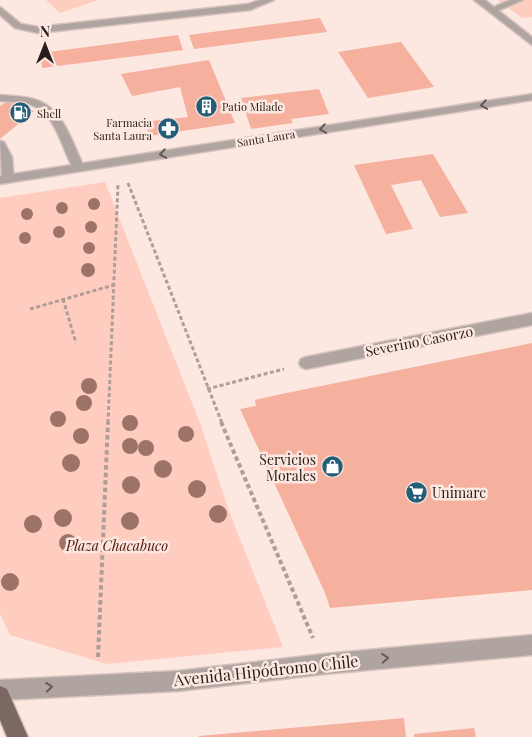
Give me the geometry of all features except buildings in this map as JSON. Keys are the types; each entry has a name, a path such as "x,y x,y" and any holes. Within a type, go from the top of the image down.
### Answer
{"main road":[{"path":"0,696 18,737"}],"street":[{"path":"0,10 18,26 38,30 250,7 269,0"},
{"path":"479,0 532,42"},
{"path":"492,10 518,0"},
{"name":"Santa Laura","path":"4,179 532,97"},
{"path":"0,98 37,103 49,112 55,119 78,167"},
{"path":"2,149 4,179"},
{"name":"Severino Casorzo","path":"306,363 532,319"},
{"name":"Avenida Hipódromo Chile","path":"0,690 178,680 324,664 532,645"}],"path":[{"path":"96,684 119,161"},
{"path":"119,161 207,389 324,664"},
{"path":"30,309 114,285"},
{"path":"62,299 76,343"},
{"path":"207,389 306,363"}],"green space":[{"path":"46,0 98,0 60,13"},
{"path":"498,0 532,0 532,17 522,18"},
{"name":"Plaza Chacabuco","path":"105,182 200,423 230,514 283,647 107,664 10,635 0,614 0,198"}],"place":[{"name":"Patio Milade","path":"206,106"},
{"name":"Shell","path":"21,113"},
{"name":"Farmacia Santa Laura","path":"168,128"},
{"name":"Servicios Morales","path":"332,467"},
{"name":"Unimarc","path":"416,492"}]}
